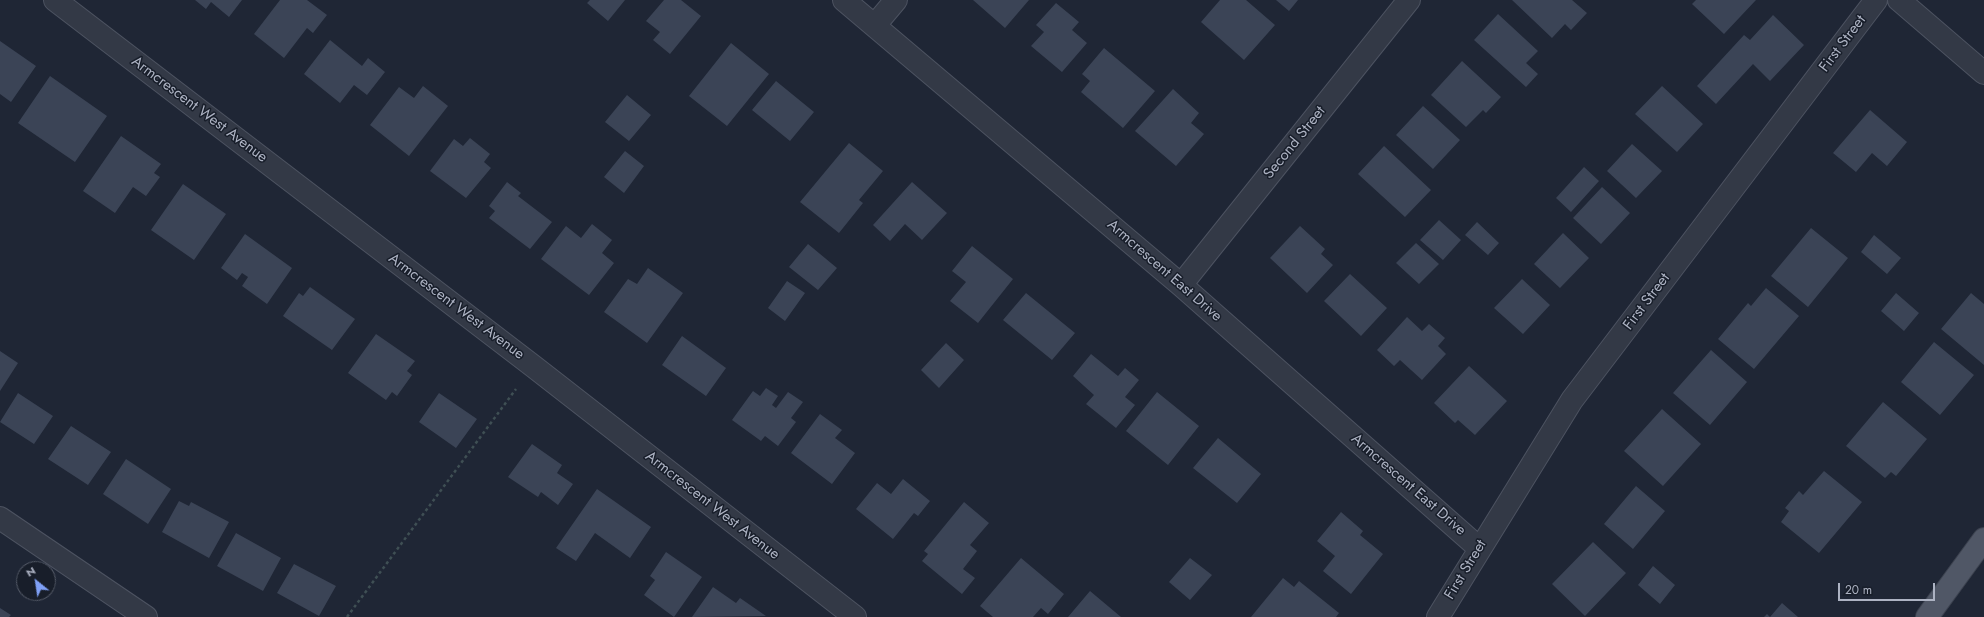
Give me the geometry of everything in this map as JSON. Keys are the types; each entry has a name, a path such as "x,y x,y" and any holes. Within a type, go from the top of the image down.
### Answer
{"main road":[{"path":"1927,617 1984,539"}],"street":[{"name":"Armcrescent West Avenue","path":"55,0 533,366 855,617"},
{"name":"Armcrescent East Drive","path":"844,0 1181,285 1479,548"},
{"path":"875,25 896,0"},
{"name":"Second Street","path":"1181,285 1409,0"},
{"name":"First Street","path":"1438,617 1479,548 1572,400 1876,0"},
{"path":"1899,0 1984,73"},
{"path":"0,518 146,617"}],"path":[{"path":"347,617 533,366"}],"building":[{"path":"195,0 242,0 229,17 211,2 206,9"},
{"path":"280,0 307,0 327,15 313,33 307,28 284,58 254,34"},
{"path":"590,0 625,0 608,21 587,3"},
{"path":"664,0 681,0 701,16 670,54 653,40 660,32 646,21"},
{"path":"973,0 1029,0 1005,28"},
{"path":"1220,0 1246,0 1275,25 1244,60 1201,22"},
{"path":"1276,0 1298,0 1289,11"},
{"path":"1512,0 1572,0 1587,13 1571,30 1565,24 1552,38"},
{"path":"1696,0 1756,0 1724,34 1692,4"},
{"path":"1056,3 1079,22 1072,30 1087,43 1062,72 1031,46 1044,32 1036,25"},
{"path":"1498,14 1538,51 1526,63 1538,74 1526,87 1474,40"},
{"path":"1773,15 1804,45 1770,81 1753,64 1716,104 1697,86 1744,35 1750,40"},
{"path":"330,40 362,66 368,58 385,72 367,95 354,85 340,103 304,74"},
{"path":"0,41 36,66 11,102 0,94"},
{"path":"731,43 769,74 727,126 689,96"},
{"path":"1104,48 1155,91 1123,128 1081,92 1090,81 1082,74"},
{"path":"1462,61 1501,97 1486,113 1483,110 1466,127 1431,95"},
{"path":"50,76 107,116 75,162 18,123"},
{"path":"776,81 814,112 790,141 752,110"},
{"path":"423,86 448,106 409,156 370,125 399,87 414,98"},
{"path":"1662,86 1703,124 1677,152 1635,114"},
{"path":"1173,89 1199,113 1191,123 1204,134 1176,166 1135,131"},
{"path":"627,95 651,115 629,141 605,122"},
{"path":"1423,106 1460,140 1433,169 1396,135"},
{"path":"1870,110 1907,142 1887,166 1872,153 1856,172 1833,153"},
{"path":"121,136 161,164 154,173 160,177 146,196 133,187 115,213 83,191"},
{"path":"470,138 490,154 484,162 491,168 466,198 430,171 454,139 463,146"},
{"path":"849,143 883,171 859,200 863,203 839,233 800,202"},
{"path":"1632,144 1662,171 1636,198 1607,171"},
{"path":"1384,146 1431,190 1405,217 1358,174"},
{"path":"625,151 644,166 624,193 604,177"},
{"path":"1584,167 1599,181 1571,212 1556,198"},
{"path":"507,182 521,193 518,196 552,222 530,249 489,218 495,211 489,206"},
{"path":"912,182 947,213 922,240 905,224 890,241 873,225"},
{"path":"183,184 226,214 194,260 151,230"},
{"path":"1602,187 1630,213 1601,244 1573,218"},
{"path":"1439,220 1461,240 1443,260 1420,240"},
{"path":"1477,222 1499,243 1488,255 1465,235"},
{"path":"592,224 612,240 602,253 614,263 589,295 541,259 566,226 581,238"},
{"path":"1300,226 1325,249 1321,254 1333,265 1307,293 1270,258"},
{"path":"1811,228 1848,258 1808,307 1771,276"},
{"path":"1563,233 1589,258 1560,288 1534,264"},
{"path":"245,234 292,268 267,304 242,286 248,277 242,273 237,280 221,268"},
{"path":"1874,235 1901,258 1887,274 1861,252"},
{"path":"1416,243 1439,264 1419,284 1396,263"},
{"path":"808,244 837,268 818,290 789,267"},
{"path":"972,246 1013,279 978,323 950,301 966,282 952,271"},
{"path":"648,268 683,293 647,343 604,312 628,279 637,284"},
{"path":"1350,274 1387,308 1361,336 1324,301"},
{"path":"1522,279 1550,305 1523,334 1494,308"},
{"path":"787,281 805,293 785,321 768,308"},
{"path":"310,287 355,319 332,350 283,316 299,293 303,296"},
{"path":"1766,288 1799,316 1754,369 1718,339 1748,303 1751,306"},
{"path":"1026,293 1075,333 1052,360 1003,320"},
{"path":"1896,293 1919,313 1904,331 1881,311"},
{"path":"1971,293 1984,304 1984,365 1941,329"},
{"path":"1407,317 1422,331 1429,324 1445,338 1438,346 1446,354 1422,380 1400,360 1394,366 1377,350"},
{"path":"376,334 415,361 407,371 412,375 397,396 392,392 386,400 348,373"},
{"path":"682,336 726,368 706,396 662,365"},
{"path":"1934,342 1974,375 1940,415 1901,382"},
{"path":"946,343 964,360 939,388 921,370"},
{"path":"1711,350 1747,382 1710,425 1673,393"},
{"path":"0,351 18,363 0,391"},
{"path":"1091,354 1118,376 1125,368 1139,380 1125,397 1135,405 1116,428 1086,404 1094,395 1073,376"},
{"path":"1469,366 1507,401 1475,435 1458,420 1455,423 1434,403"},
{"path":"766,388 778,396 772,405 776,408 788,392 803,402 791,418 796,422 778,446 765,436 761,441 732,420 753,391 760,396"},
{"path":"1157,392 1199,426 1168,465 1126,431"},
{"path":"18,393 53,416 34,444 0,422"},
{"path":"439,393 477,419 456,448 419,422"},
{"path":"1883,402 1927,439 1896,476 1891,472 1885,478 1846,446"},
{"path":"1662,409 1701,444 1663,486 1624,451"},
{"path":"820,414 842,430 835,438 855,453 832,484 791,453"},
{"path":"71,426 111,452 88,485 48,459"},
{"path":"1218,438 1261,474 1237,503 1193,468"},
{"path":"532,444 562,465 557,473 573,484 558,505 541,492 538,497 508,477"},
{"path":"126,459 171,489 148,524 103,494"},
{"path":"1824,471 1862,502 1819,553 1781,522 1789,511 1785,508 1799,491 1803,495"},
{"path":"903,479 930,501 918,516 914,513 893,539 856,509 877,483 891,494"},
{"path":"1636,486 1665,511 1633,549 1604,524"},
{"path":"597,489 651,527 630,558 595,533 576,561 556,548"},
{"path":"179,501 189,506 191,502 229,522 209,558 162,532"},
{"path":"964,502 989,523 970,545 977,551 963,569 975,578 962,594 922,561 928,554 924,551"},
{"path":"1341,512 1363,531 1360,535 1383,554 1351,594 1323,571 1335,556 1317,541"},
{"path":"236,533 281,558 263,591 217,566"},
{"path":"1593,542 1626,573 1585,616 1552,584"},
{"path":"666,552 702,577 674,617 644,595 655,580 650,576"},
{"path":"1021,558 1064,594 1048,614 1041,608 1033,617 993,617 980,606"},
{"path":"1190,558 1212,575 1190,600 1169,582"},
{"path":"294,564 336,586 319,616 277,593"},
{"path":"1653,566 1675,585 1660,604 1638,585"},
{"path":"1283,578 1294,587 1299,581 1339,613 1336,617 1251,617"},
{"path":"713,587 736,603 740,598 766,616 692,617"},
{"path":"1090,591 1121,617 1068,617"},
{"path":"1782,603 1798,617 1770,617"},
{"path":"0,608 11,615 9,617 0,617"}]}
